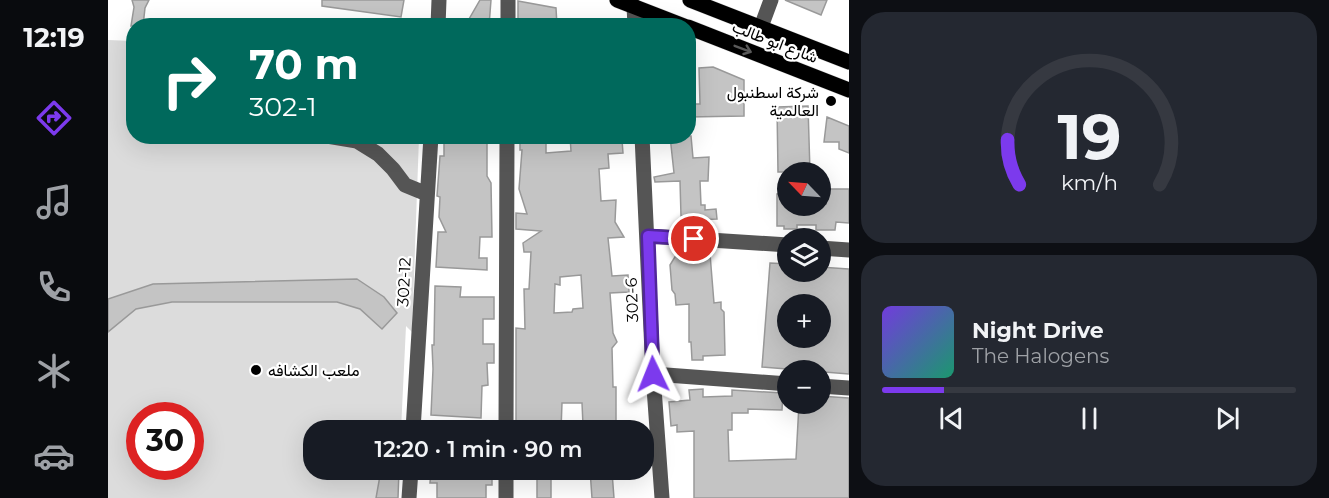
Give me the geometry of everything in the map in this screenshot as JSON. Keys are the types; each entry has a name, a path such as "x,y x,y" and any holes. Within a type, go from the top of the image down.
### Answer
{"main road":[{"path":"617,0 635,3 667,18"},
{"name":"شارع ابو طالب","path":"690,0 708,3 761,27 849,61"},
{"name":"شارع ابو طالب","path":"696,30 849,90"}],"street":[{"path":"438,18 439,0"},
{"path":"508,0 508,18"},
{"path":"761,27 771,0"},
{"path":"362,144 378,154 405,185 427,194"},
{"name":"302-12","path":"414,420 430,144"},
{"path":"506,420 507,144"},
{"name":"302-6","path":"642,144 653,374 662,498"},
{"path":"648,236 777,244"},
{"path":"831,249 849,250"},
{"path":"653,374 777,383"},
{"path":"831,387 849,388"},
{"path":"409,498 410,480"},
{"path":"506,480 506,498"}],"shaded area":[{"path":"108,40 126,41 126,144 419,144 412,332 406,326 401,420 303,420 303,480 398,480 397,498 108,498"}],"building":[{"path":"132,0 149,0 144,18 132,18 134,7"},
{"path":"322,0 404,0 401,17 322,6"},
{"path":"480,0 491,0 490,18 470,18"},
{"path":"785,0 827,0 821,15"},
{"path":"518,1 556,8 557,18 518,18"},
{"path":"713,67 744,80 744,116 696,117 696,104 700,104 699,68"},
{"path":"808,106 810,162 778,162 777,107"},
{"path":"827,117 849,126 849,153 839,149 839,142 824,142"},
{"path":"444,144 487,144 487,176 491,183 492,237 480,237 479,258 487,258 487,270 436,267 438,232 446,232 439,217 440,197 437,196 440,156 444,156"},
{"path":"520,144 546,144 546,153 571,151 571,144 622,144 623,153 608,154 609,168 599,169 601,201 616,200 615,222 624,237 608,238 612,276 628,275 629,292 610,293 613,333 617,342 612,348 613,387 616,387 616,420 583,420 582,403 562,403 561,420 516,420 516,328 525,329 524,289 529,289 531,252 524,252 523,243 541,231 516,229 516,213 527,214 519,189 522,150 520,150","holes":["581,275 583,308 573,309 572,312 554,313 555,284 560,285 560,277"]},
{"path":"671,144 692,144 693,158 709,157 708,181 700,181 701,205 705,205 705,210 716,209 717,219 694,220 694,216 681,216 680,181 655,182 654,177 674,173"},
{"path":"831,189 849,189 849,223 836,222 835,230 816,228 816,225 797,225 797,228 777,226 777,216 831,216"},
{"path":"678,252 690,257 710,254 714,303 721,302 721,309 724,312 725,355 703,356 703,360 692,360 691,342 689,342 689,304 676,305 675,294 672,290 670,265"},
{"path":"770,263 777,263 777,282 831,282 831,268 849,269 849,374 831,373 831,360 777,360 777,368 762,367"},
{"path":"357,279 384,297 397,313 382,329 360,309 337,302 172,302 136,309 108,332 108,299 153,284"},
{"path":"435,286 461,287 460,297 494,297 494,319 483,319 483,344 494,344 494,363 487,363 488,385 482,386 481,418 431,415"},
{"path":"703,389 703,397 732,396 732,390 777,393 777,410 748,409 748,413 732,413 732,430 728,430 729,461 796,459 798,414 831,414 831,397 849,398 849,498 694,498 694,431 677,432 677,425 671,426 669,402 690,400 689,390"},
{"path":"379,480 399,480 398,498 376,498"},
{"path":"430,480 492,480 492,485 486,485 486,498 437,498 437,483 430,483"},
{"path":"537,480 551,480 551,498 537,498"},
{"path":"591,480 613,480 614,498 592,498"}],"place":[{"name":"شركة اسطنبول العالمية","path":"831,101"},
{"name":"ملعب الكشافه","path":"256,370"}],"route":[{"path":"653,374 648,236 694,239"}]}
